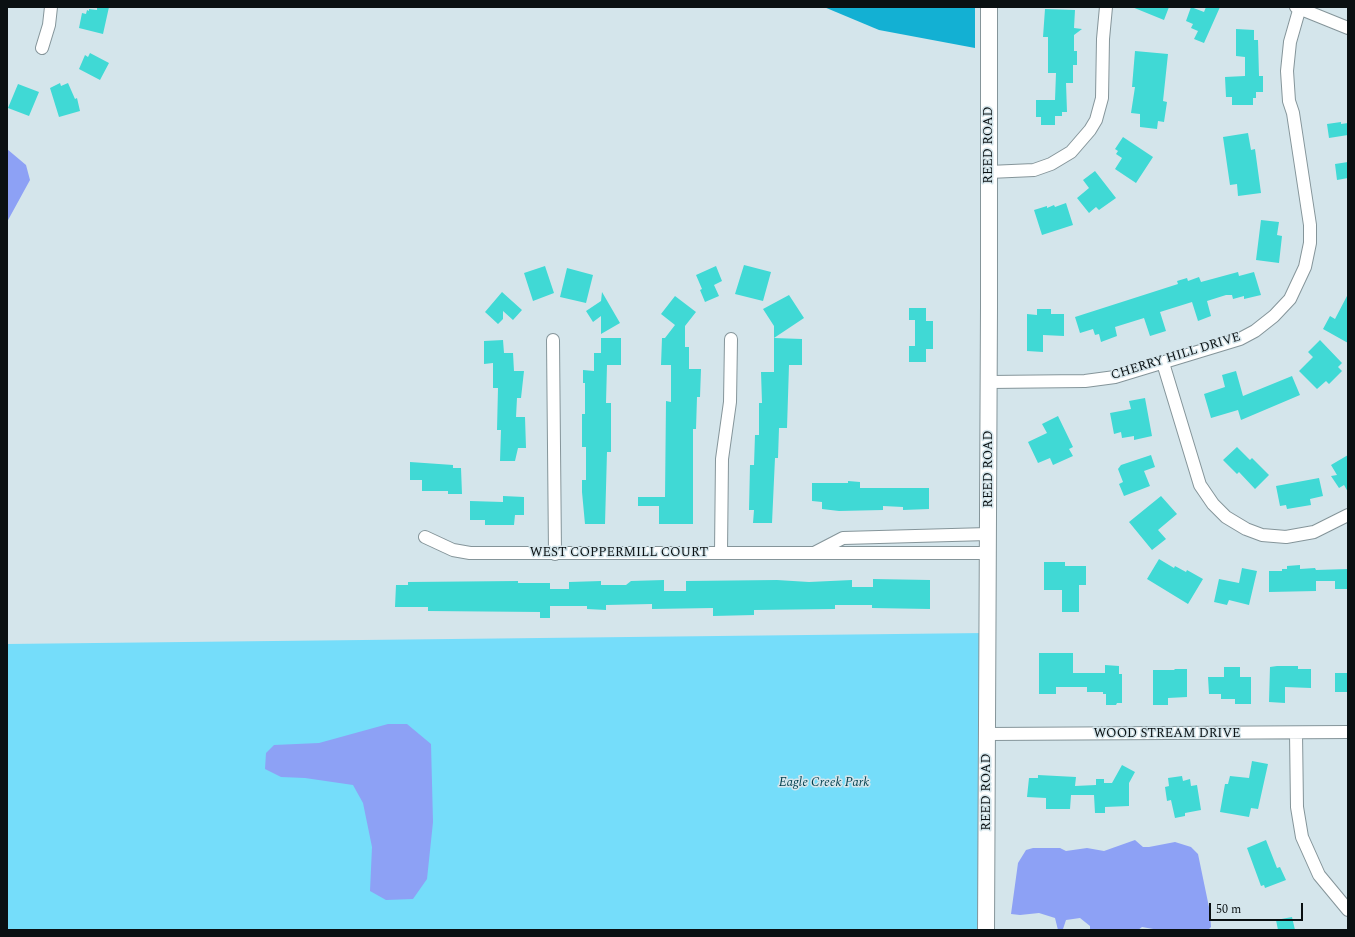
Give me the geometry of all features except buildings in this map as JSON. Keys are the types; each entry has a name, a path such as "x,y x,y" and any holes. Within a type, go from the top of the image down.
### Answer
{"main road":[{"name":"REED ROAD","path":"986,930 989,382 989,7"}],"street":[{"path":"42,48 49,26 51,7"},
{"path":"989,172 1034,170 1051,164 1071,152 1090,130 1096,120 1102,98 1103,39 1106,7"},
{"path":"1299,7 1348,28"},
{"name":"CHERRY HILL DRIVE","path":"989,382 1085,381 1115,377 1240,339 1255,331 1274,316 1290,299 1305,267 1310,244 1310,226 1293,113 1289,100 1287,71 1290,42 1299,7"},
{"path":"721,552 722,459 730,402 731,339"},
{"path":"554,340 555,554"},
{"path":"1163,363 1198,480 1210,500 1226,517 1246,529 1262,535 1286,537 1314,532 1348,515"},
{"name":"WEST COPPERMILL COURT","path":"815,553 843,538 988,534"},
{"name":"WEST COPPERMILL COURT","path":"425,537 453,550 470,554 721,552 988,553"},
{"name":"WOOD STREAM DRIVE","path":"987,734 1348,732"},
{"path":"1296,733 1297,808 1302,837 1319,875 1333,894 1348,910"}],"green space":[{"name":"Eagle Creek Park","path":"985,633 984,930 7,930 7,644"}],"shaded area":[{"path":"824,7 975,7 975,48 879,30"},
{"path":"7,149 26,165 30,180 7,222"},
{"path":"388,724 407,724 431,744 433,822 427,879 413,899 386,900 370,891 372,847 363,803 353,785 305,778 281,777 265,769 266,753 274,745 319,743"},
{"path":"1135,840 1143,847 1175,842 1191,847 1198,854 1210,912 1211,927 1208,930 1159,930 1142,927 1138,930 1090,930 1090,926 1080,918 1066,920 1063,929 1058,930 1055,918 1039,913 1020,915 1011,914 1018,863 1026,850 1033,848 1060,848 1066,851 1087,848 1104,851"}]}
